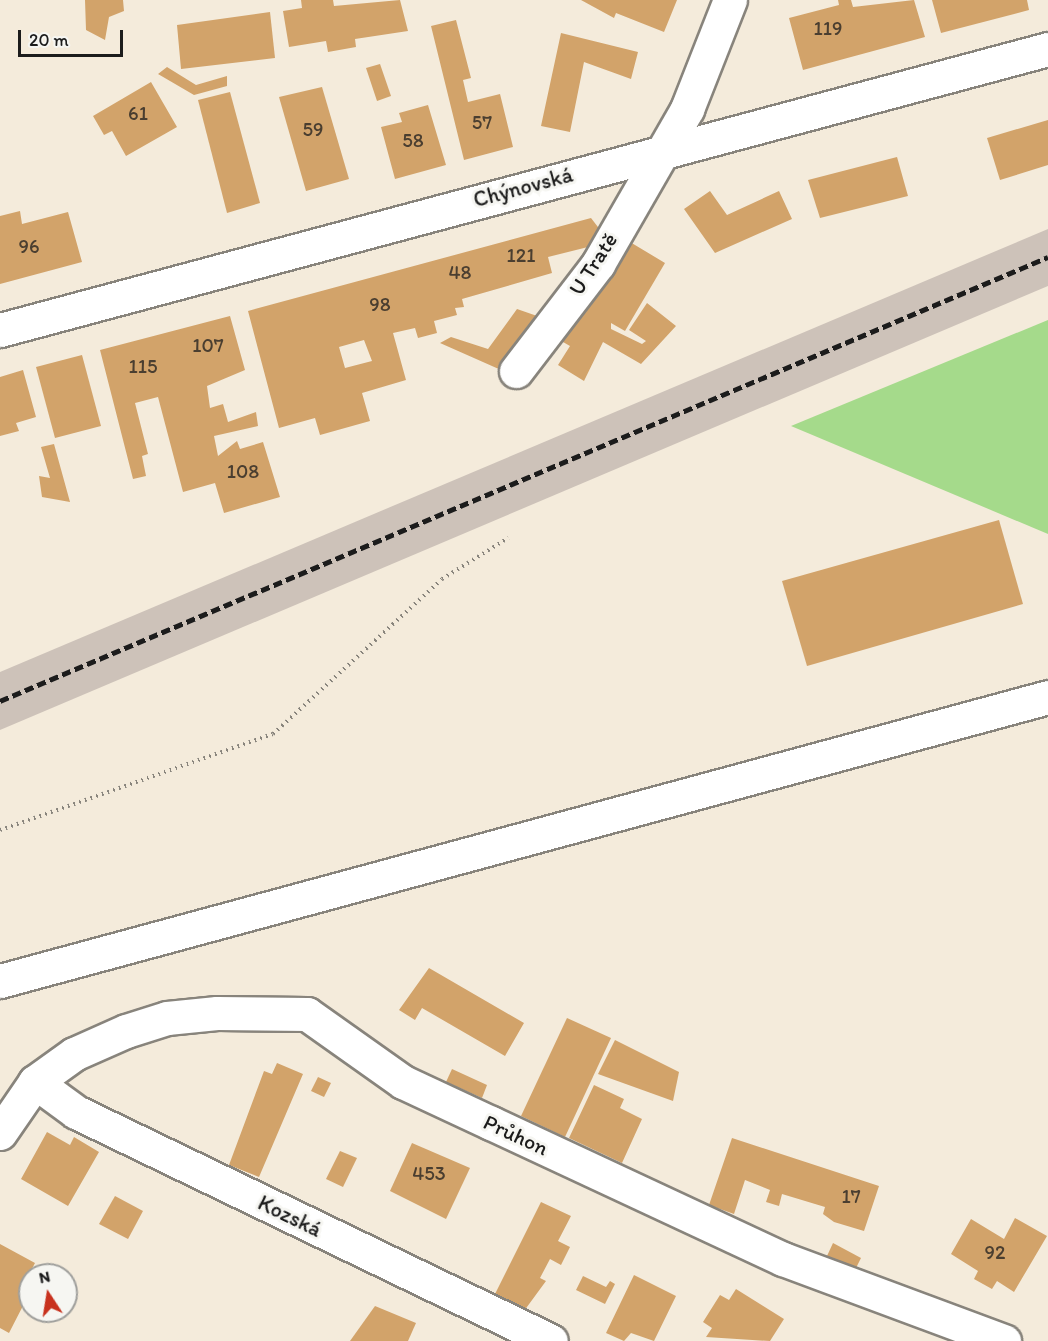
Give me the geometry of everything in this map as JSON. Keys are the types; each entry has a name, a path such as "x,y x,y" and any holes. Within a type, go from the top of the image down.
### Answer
{"street":[{"name":"U Tratě","path":"516,371 598,264 659,150 687,109 730,0"},
{"name":"Chýnovská","path":"0,330 659,150 1048,49"},
{"path":"0,981 1048,697"},
{"name":"Průhon","path":"35,1082 99,1042 167,1018 307,1014 403,1082 783,1259 1004,1341"},
{"path":"0,1133 35,1082"},
{"name":"Kozská","path":"35,1082 76,1112 551,1341"}],"path":[{"path":"0,830 273,735 442,579 508,538"}],"shaded area":[{"path":"1048,229 1048,286 0,730 0,672"}],"green space":[{"path":"1048,320 1048,534 791,426"}],"building":[{"path":"85,0 123,0 124,11 109,17 105,40 86,30"},
{"path":"301,0 333,0 334,6 400,0 408,31 355,39 356,47 328,52 326,41 289,47 283,11 302,8"},
{"path":"581,0 677,0 664,32 616,13 614,18"},
{"path":"838,0 851,0 853,7 914,0 925,37 803,70 789,18 839,5"},
{"path":"932,0 1027,0 1029,10 941,33"},
{"path":"270,12 275,58 181,69 177,25"},
{"path":"456,20 471,78 463,80 468,102 500,94 513,147 464,160 431,26"},
{"path":"561,33 638,52 631,79 584,62 570,132 541,126"},
{"path":"380,64 391,96 377,101 366,68"},
{"path":"167,67 196,85 227,76 227,86 194,95 158,74"},
{"path":"151,82 177,127 126,156 112,131 104,135 93,116"},
{"path":"322,87 349,179 306,191 279,97"},
{"path":"230,92 260,203 227,213 198,100"},
{"path":"428,105 446,165 395,179 381,127 402,122 399,113"},
{"path":"1048,120 1048,165 1000,180 987,138"},
{"path":"897,157 908,196 820,218 808,180"},
{"path":"710,191 727,215 779,191 792,219 715,253 684,209"},
{"path":"20,211 22,224 68,212 82,262 0,284 0,216"},
{"path":"591,218 601,231 588,247 548,257 552,273 462,299 464,307 455,308 457,315 434,321 437,333 418,338 415,328 393,333 406,380 362,393 370,421 320,435 315,418 279,428 248,311","holes":["364,340 372,361 345,368 339,347"]},
{"path":"625,239 665,263 625,331 611,323 611,329 642,344 646,341 629,330 647,303 676,326 641,364 603,342 584,381 558,365 570,346 556,338 580,306 585,308"},
{"path":"517,309 540,317 501,370 440,343 451,337 488,349"},
{"path":"230,316 245,370 207,386 210,408 223,404 228,422 256,412 258,426 214,436 218,456 237,441 240,449 263,442 280,497 224,513 215,483 183,492 158,397 135,403 148,454 142,456 146,476 133,479 100,350"},
{"path":"82,355 101,426 55,438 36,367"},
{"path":"23,370 36,417 16,423 19,431 0,436 0,377"},
{"path":"54,444 70,502 42,497 39,476 50,478 41,447"},
{"path":"999,520 1023,604 807,666 782,581"},
{"path":"429,968 524,1023 505,1056 422,1008 415,1020 399,1010"},
{"path":"567,1018 611,1038 565,1137 521,1116"},
{"path":"615,1040 679,1072 673,1101 598,1074"},
{"path":"277,1063 303,1074 259,1177 229,1165 264,1071 272,1074"},
{"path":"452,1069 487,1085 482,1098 446,1082"},
{"path":"318,1077 331,1083 324,1097 311,1091"},
{"path":"594,1085 624,1099 620,1108 642,1119 622,1163 569,1138"},
{"path":"47,1132 70,1145 74,1137 99,1152 68,1206 21,1179"},
{"path":"732,1138 879,1186 864,1231 834,1222 823,1214 825,1207 782,1194 779,1206 766,1202 770,1190 745,1180 734,1214 709,1205"},
{"path":"412,1143 470,1168 446,1219 390,1191"},
{"path":"340,1151 357,1158 343,1187 326,1179"},
{"path":"115,1196 143,1211 128,1239 99,1224"},
{"path":"541,1202 571,1216 558,1241 570,1247 561,1265 550,1259 540,1278 546,1281 524,1311 494,1296"},
{"path":"1015,1218 1047,1236 1014,1292 997,1281 992,1289 974,1279 978,1271 951,1254 971,1219 1004,1239"},
{"path":"833,1243 861,1258 855,1270 827,1256"},
{"path":"0,1244 35,1263 18,1263 18,1315 9,1333 0,1328"},
{"path":"634,1275 676,1296 654,1341 631,1333 624,1341 606,1333"},
{"path":"583,1276 606,1287 610,1281 615,1284 605,1304 576,1290"},
{"path":"736,1289 784,1319 770,1341 706,1337 712,1328 703,1322 720,1295 729,1300"},
{"path":"375,1306 416,1323 408,1341 350,1341"}],"railway":[{"path":"0,701 1048,257"}]}
